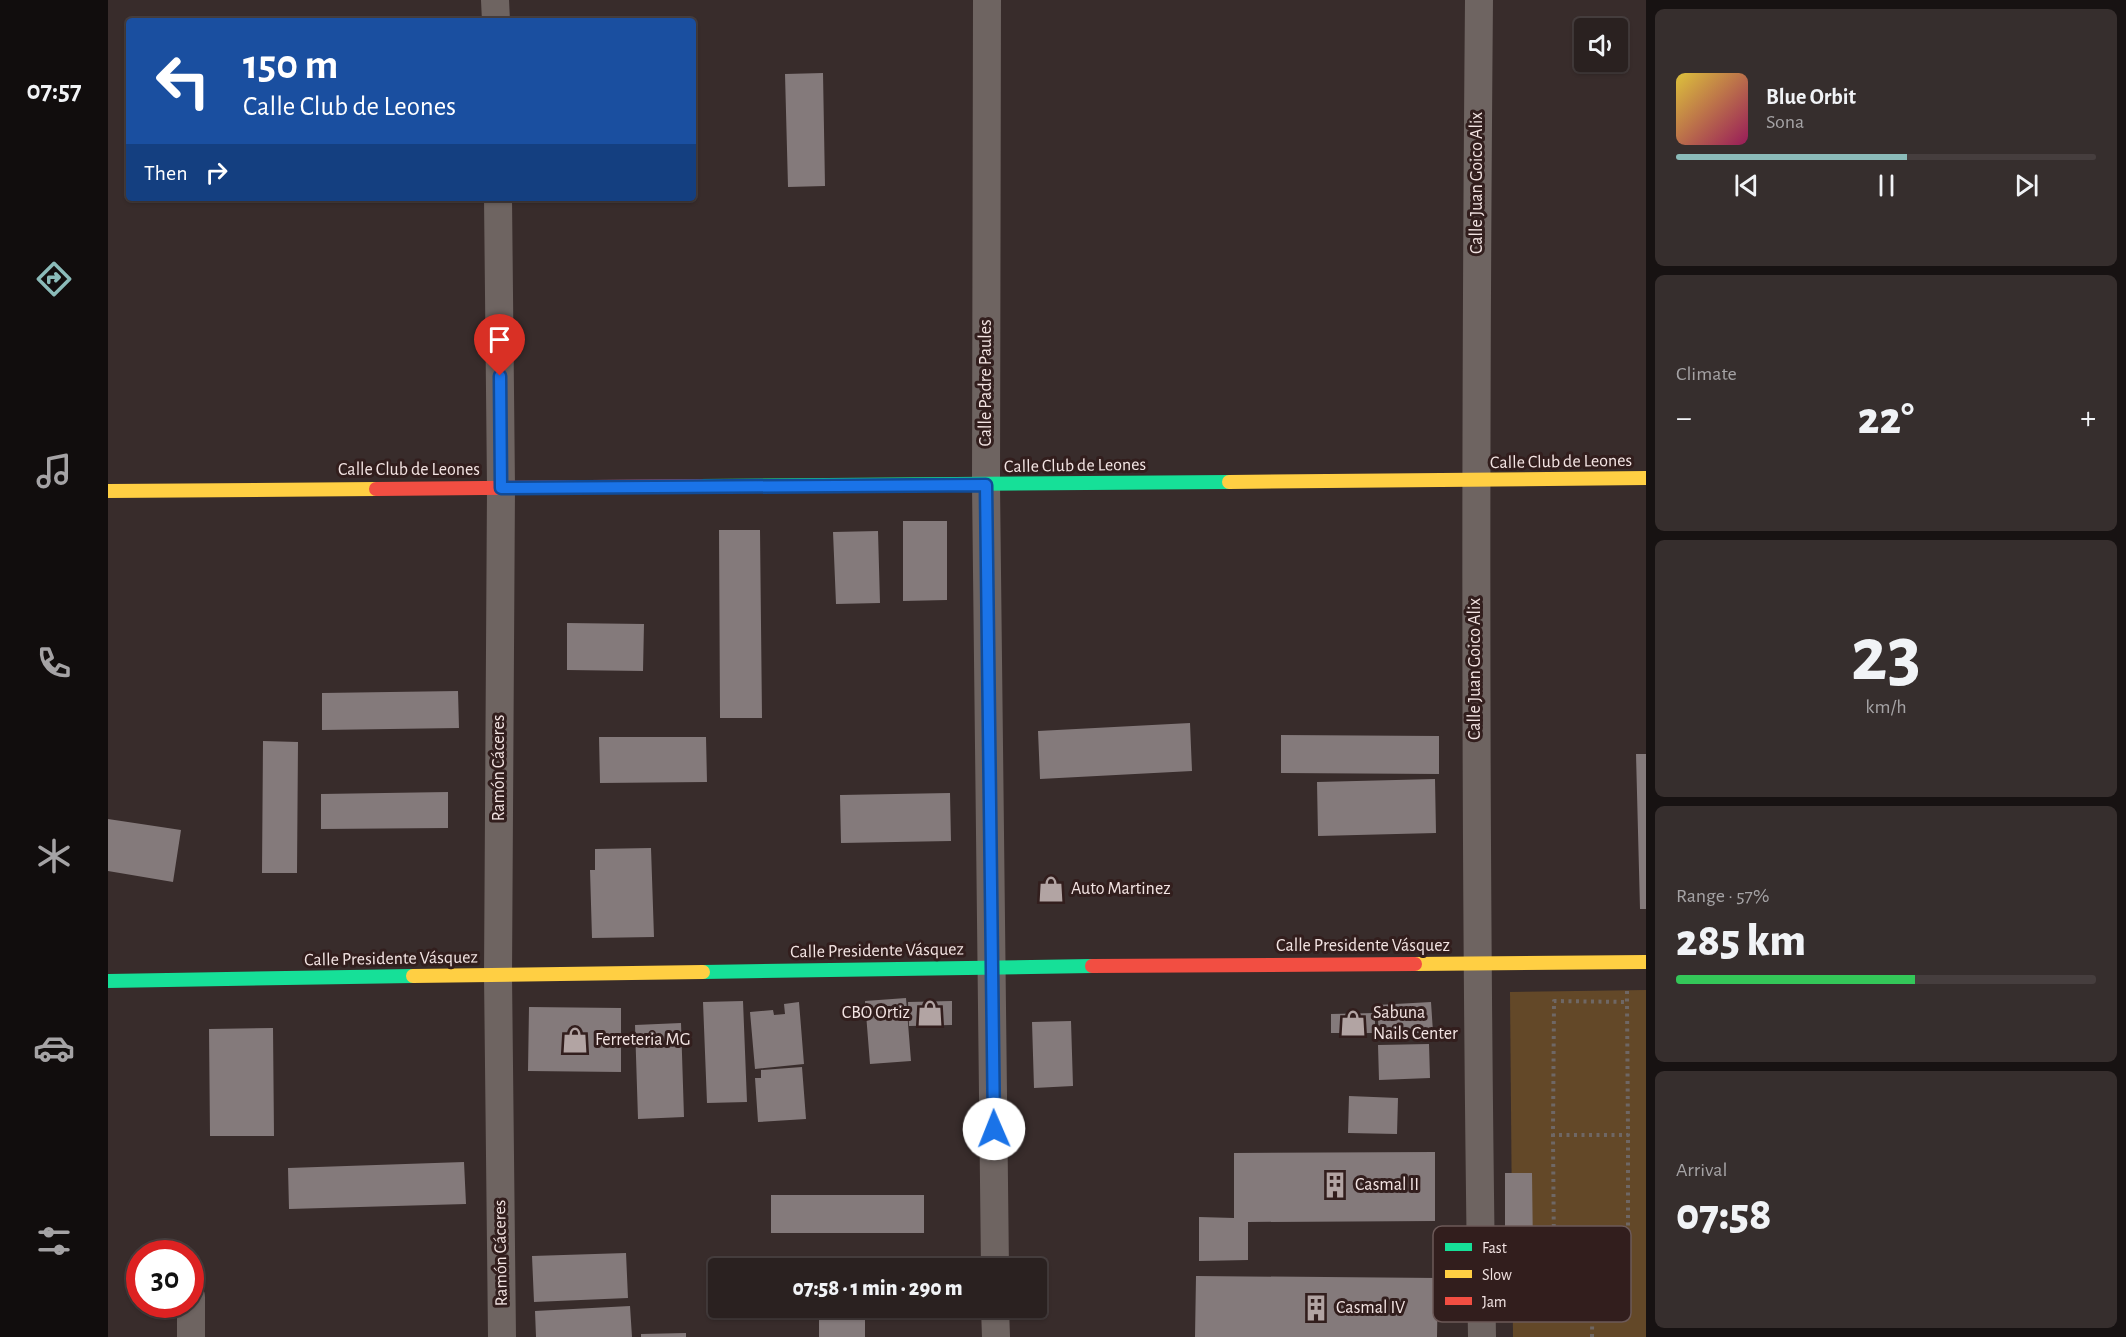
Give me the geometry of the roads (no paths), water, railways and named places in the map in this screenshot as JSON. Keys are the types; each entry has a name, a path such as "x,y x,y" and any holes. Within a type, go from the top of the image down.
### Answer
{"street":[{"path":"495,0 496,18"},
{"name":"Calle Padre Paules","path":"987,0 986,485 995,1258"},
{"name":"Calle Juan Goico Alix","path":"1479,0 1475,481 1476,963 1480,1226"},
{"name":"Ramón Cáceres","path":"498,201 501,488 498,975 502,1337"},
{"name":"Calle Club de Leones","path":"108,491 1646,478"},
{"name":"Calle Presidente Vásquez","path":"108,981 993,967 1646,962"},
{"path":"191,1318 191,1337"},
{"path":"995,1318 996,1337"},
{"name":"Calle Juan Goico Alix","path":"1482,1322 1482,1337"}],"place":[{"name":"Auto Martinez","path":"1051,889"},
{"name":"CBO Ortiz","path":"930,1013"},
{"name":"Sabuna Nails Center","path":"1353,1023"},
{"name":"Ferreteria MG","path":"575,1040"},
{"name":"Casmal II","path":"1335,1185"},
{"name":"Casmal IV","path":"1316,1308"}]}
